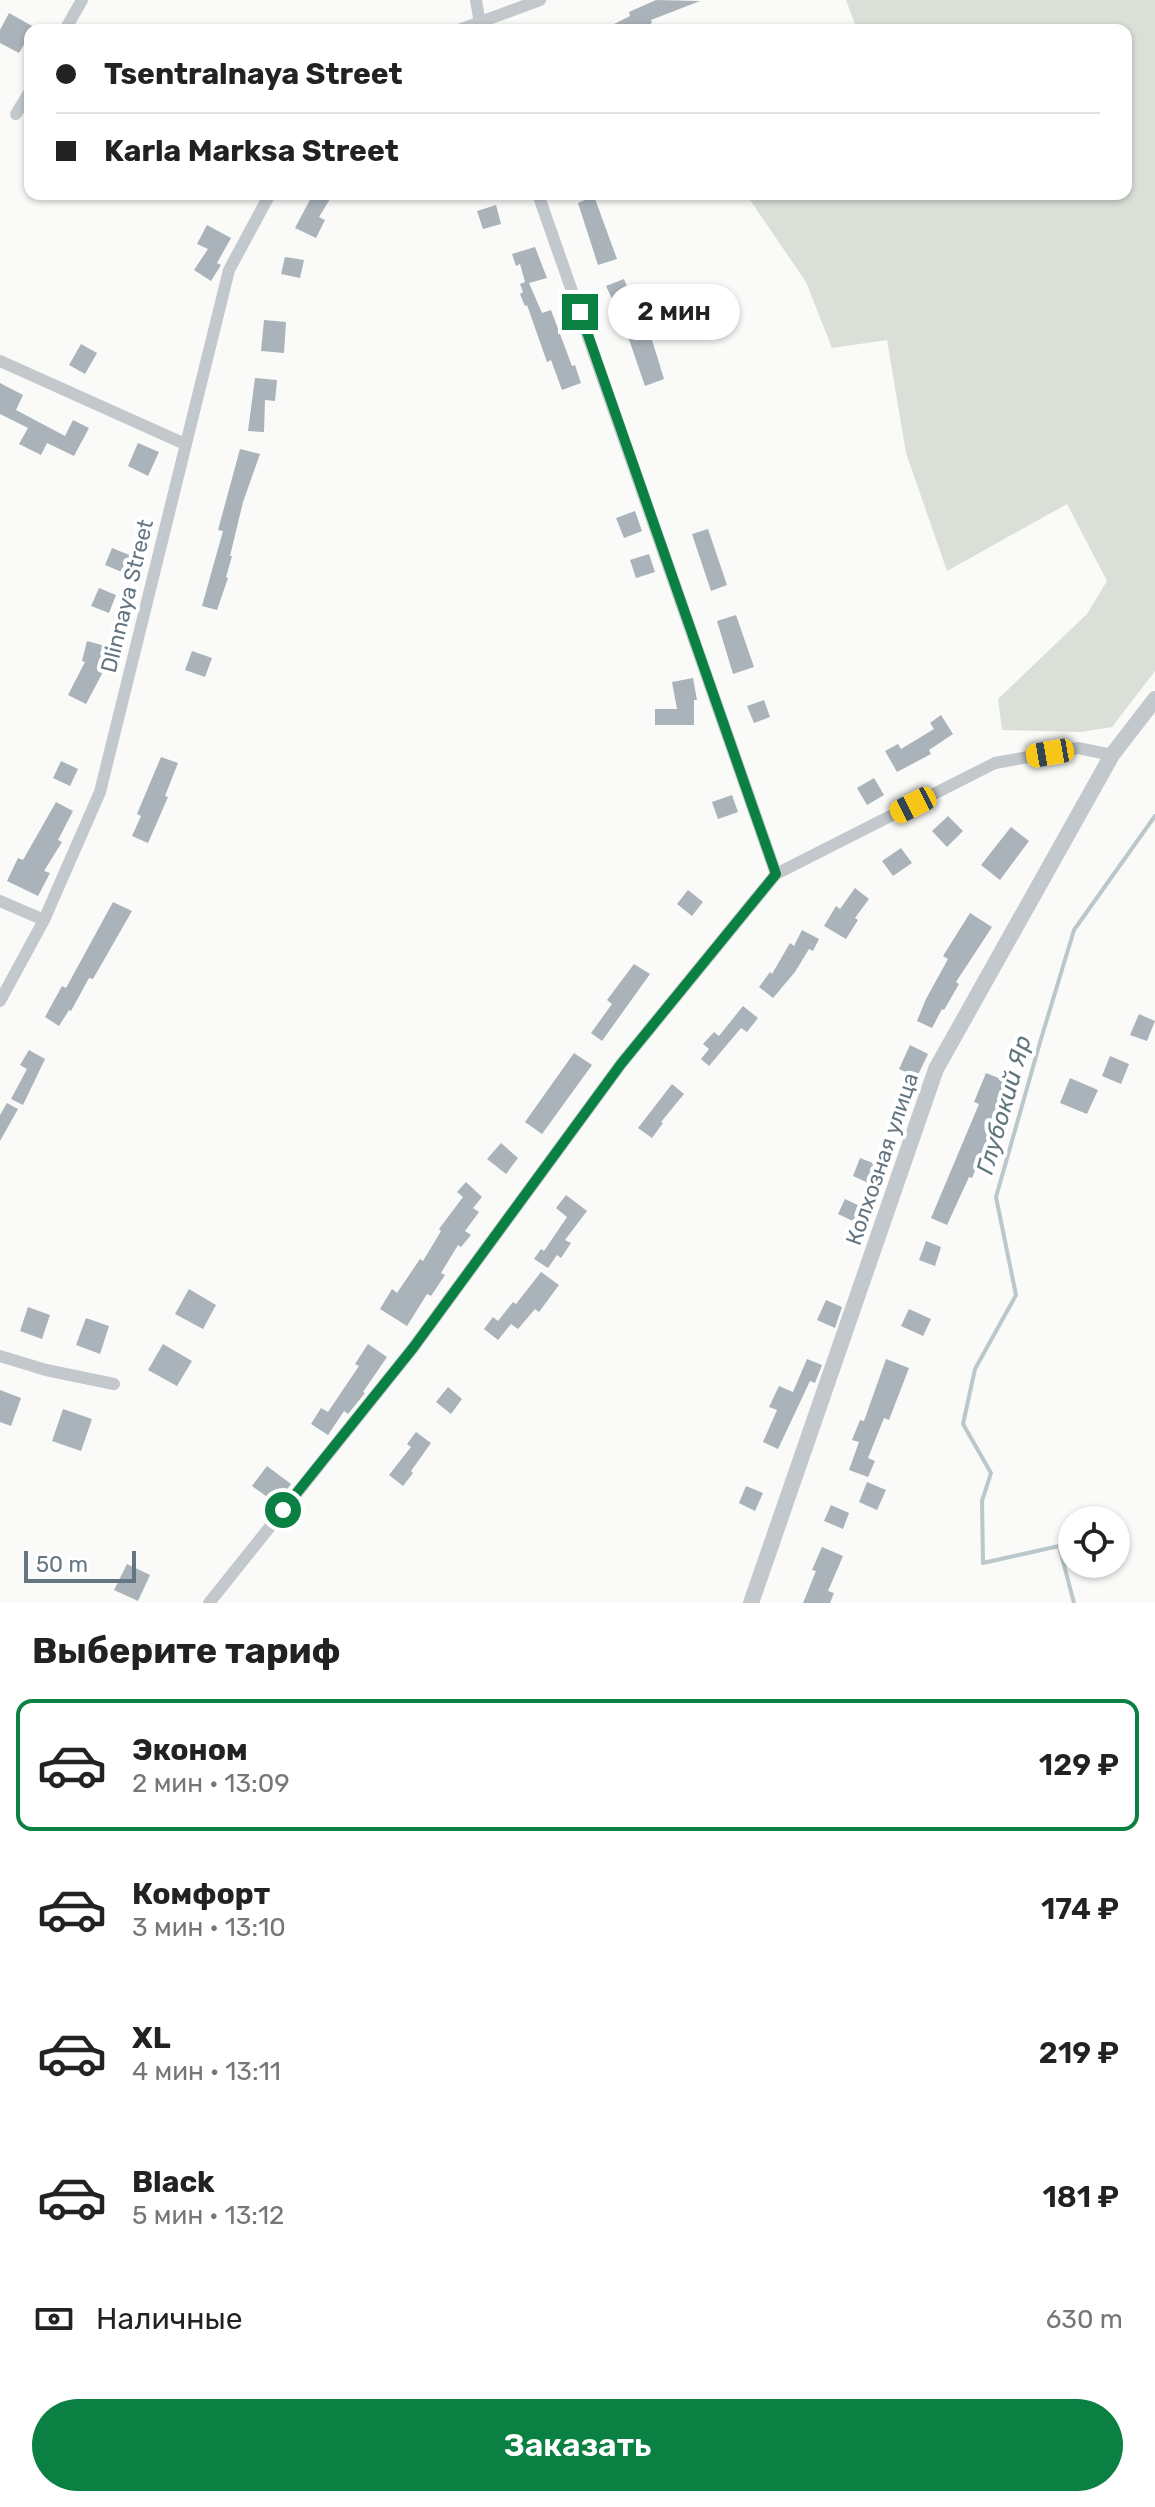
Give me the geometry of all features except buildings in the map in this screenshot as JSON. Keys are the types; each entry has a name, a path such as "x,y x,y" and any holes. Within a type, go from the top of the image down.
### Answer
{"street":[{"path":"68,24 82,0"},
{"path":"476,0 480,24"},
{"path":"485,24 540,0"},
{"path":"16,114 24,101"},
{"name":"Dlinnaya Street","path":"0,1001 44,920 100,792 229,270 267,200"},
{"path":"540,200 776,874"},
{"path":"0,361 185,444"},
{"name":"Колхозная улица","path":"751,1603 936,1069 1112,755 1155,699"},
{"path":"209,1603 413,1348 621,1064 776,874 995,763 1078,748 1112,755"},
{"path":"0,901 44,920"},
{"path":"0,1356 46,1370 114,1384"}],"shaded area":[{"path":"846,0 1155,0 1155,671 1112,727 1081,732 1002,730 998,699 1087,614 1107,581 1067,504 947,571 906,453 887,340 832,348 806,282 750,200 1132,200 1132,24 855,24"}],"waterway":[{"name":"Глубокий Яр","path":"1074,1603 1059,1546 983,1563 982,1501 991,1473 963,1424 975,1369 1016,1295 996,1197 1074,930 1155,816"}],"route":[{"path":"283,1510 413,1348 621,1064 776,874 580,312"}]}
